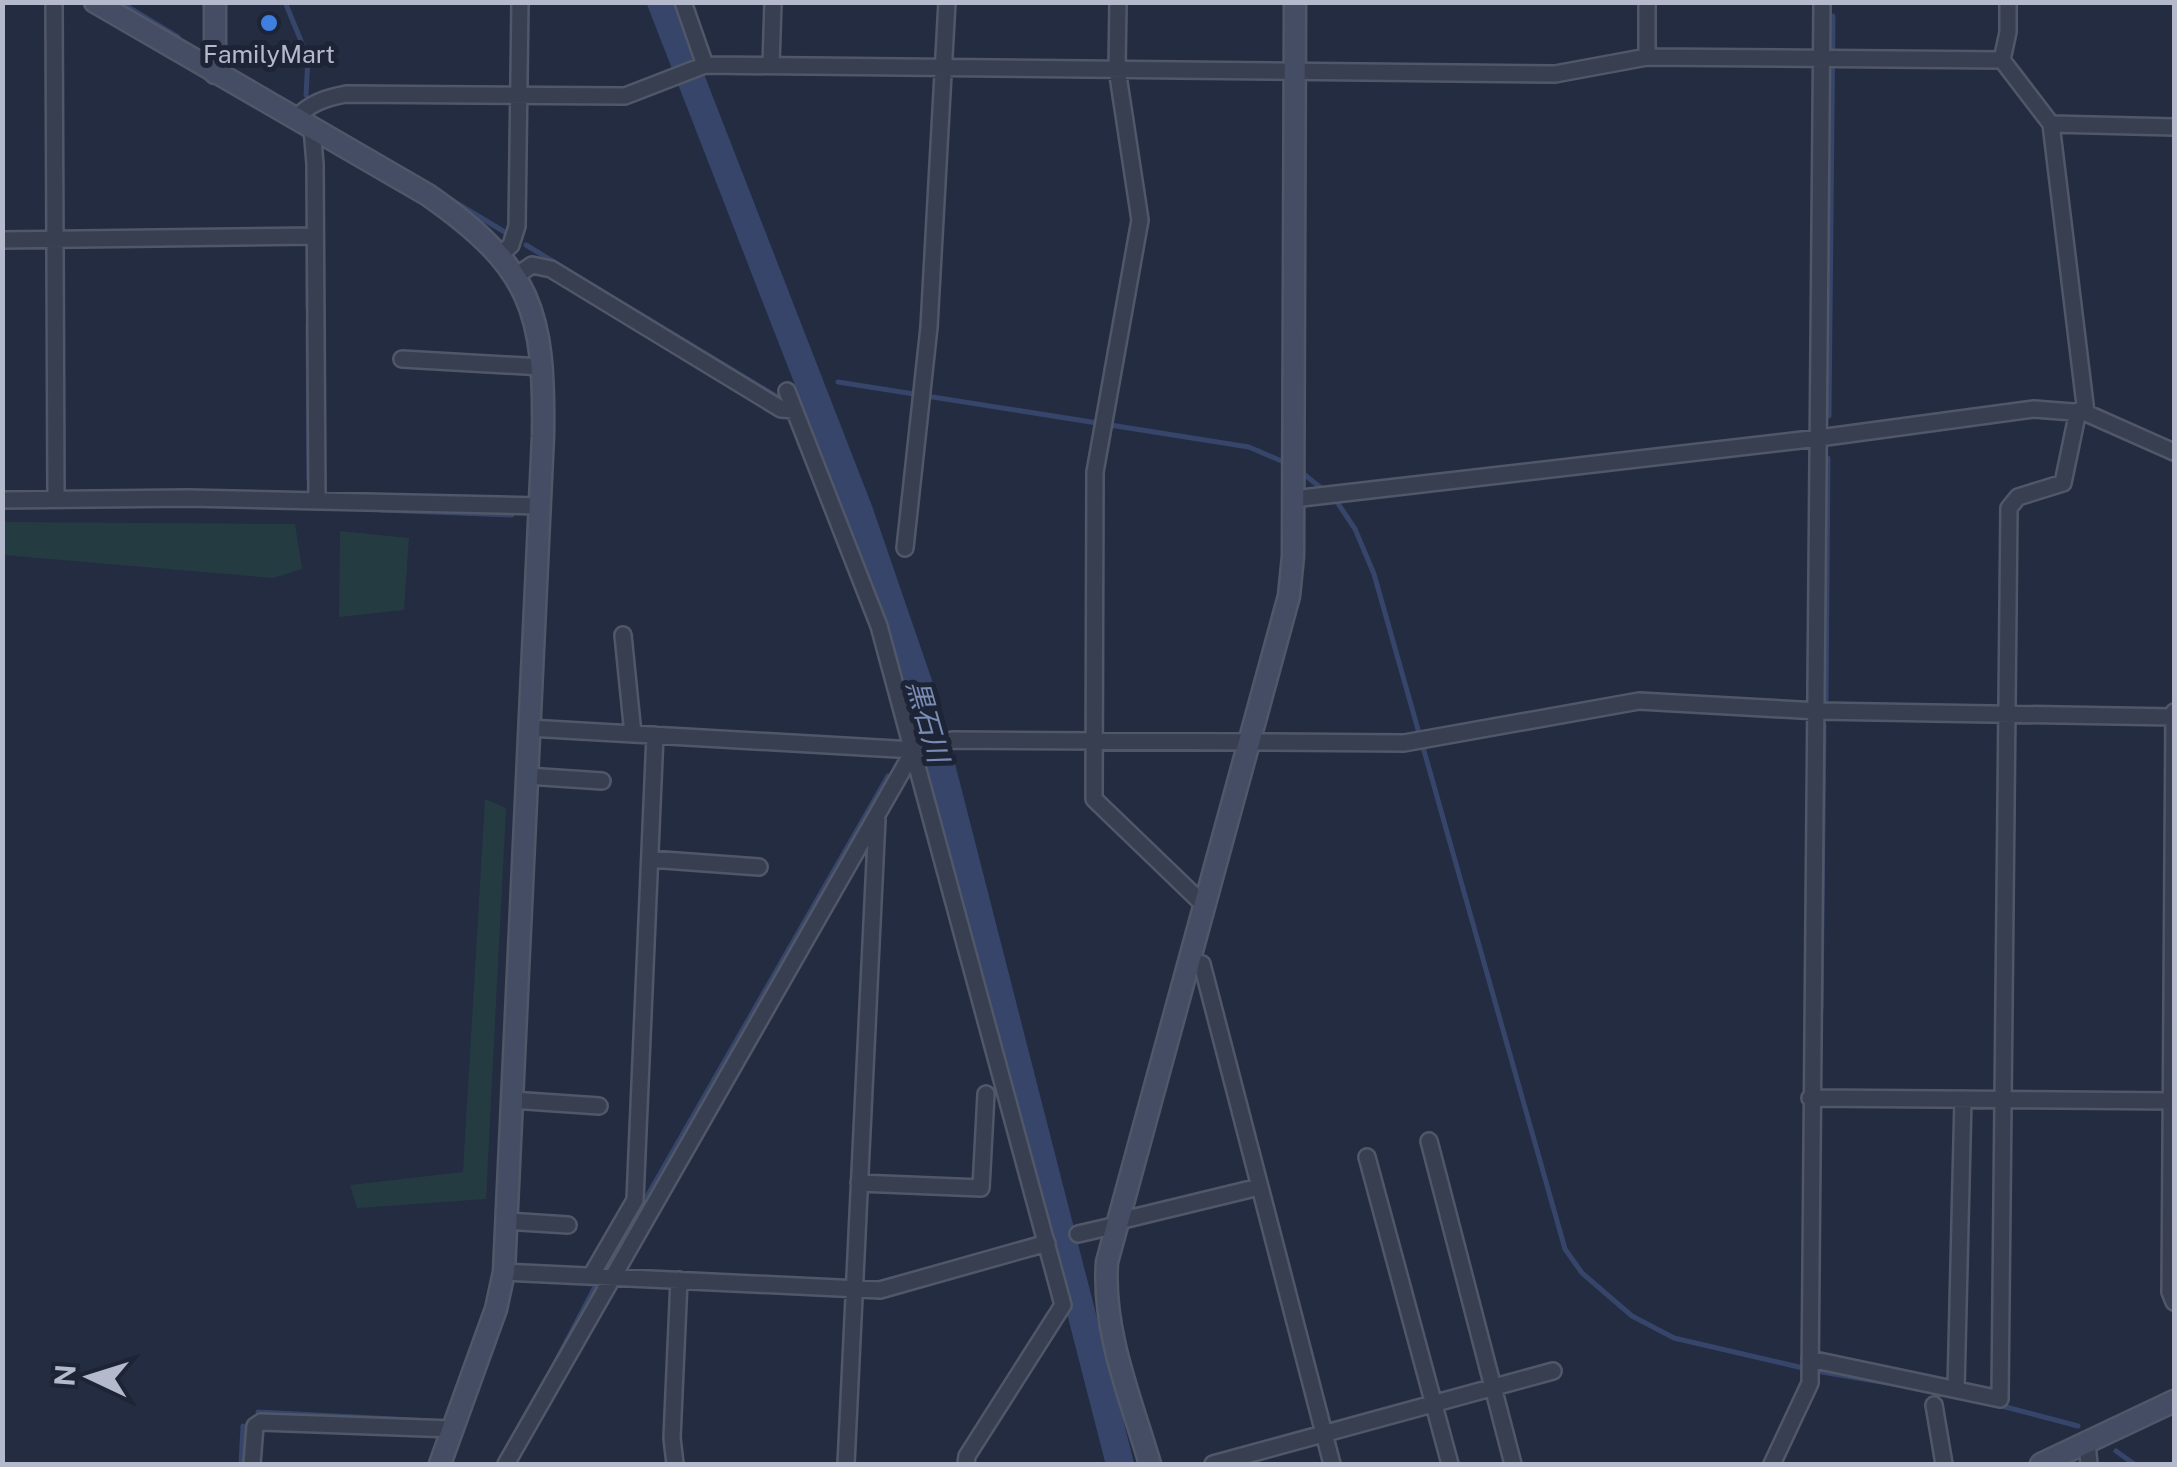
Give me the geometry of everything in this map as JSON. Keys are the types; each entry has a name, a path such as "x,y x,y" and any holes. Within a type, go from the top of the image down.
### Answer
{"street":[{"path":"54,2 56,499"},
{"path":"95,2 428,195 466,222 500,254 516,276 538,329 542,367 540,506 504,1272 496,1309 440,1464"},
{"path":"216,2 216,73"},
{"path":"500,254 511,245 517,226 520,2"},
{"path":"683,2 705,65"},
{"path":"771,66 773,2"},
{"path":"906,548 922,396 946,2"},
{"path":"1118,2 1117,69 1140,220 1095,472 1094,798 1204,905"},
{"path":"1150,1464 1114,1339 1105,1292 1107,1262 1288,596 1293,556 1295,2"},
{"path":"1646,58 1647,2"},
{"path":"1772,1464 1810,1382 1810,1098 1828,59 1822,2"},
{"path":"1810,1365 2000,1399 2010,508 2018,497 2063,483 2082,412 2051,124 2002,60 2008,32 2008,2"},
{"path":"316,501 316,236 303,124 305,108 325,98 346,94 625,96 705,65 1555,74 1646,58 2002,60"},
{"path":"2051,124 2174,127"},
{"path":"2,240 316,236"},
{"path":"516,276 532,265 551,269 780,409 791,401 879,626 1063,1304 967,1456 966,1464"},
{"path":"402,358 542,367"},
{"path":"1293,499 2034,409 2082,412 2174,452"},
{"path":"2,500 540,506"},
{"path":"623,635 633,734"},
{"path":"529,728 914,750 953,740 1247,744 1419,741 1639,701 1818,711 2174,715 2170,1292 2174,1302"},
{"path":"603,1277 635,1200 655,736"},
{"path":"506,1464 603,1277 914,750"},
{"path":"527,776 602,781"},
{"path":"846,1464 877,814"},
{"path":"650,859 759,867"},
{"path":"1189,960 1202,964 1332,1464"},
{"path":"859,1182 981,1188 986,1094"},
{"path":"1810,1098 2174,1102"},
{"path":"1956,1389 1963,1099"},
{"path":"512,1100 599,1106"},
{"path":"1428,1141 1513,1464"},
{"path":"1367,1158 1450,1464"},
{"path":"1078,1234 1259,1187"},
{"path":"506,1221 568,1225"},
{"path":"504,1272 880,1290 1047,1243"},
{"path":"675,1464 672,1438 680,1280"},
{"path":"1213,1464 1553,1371"},
{"path":"2041,1464 2088,1454 2174,1401"},
{"path":"1934,1405 1944,1464"},
{"path":"252,1464 254,1426 260,1422 452,1429"}],"shaded area":[{"path":"3,522 295,524 302,569 273,578 3,555"},
{"path":"340,531 409,538 404,610 339,617"},
{"path":"485,799 506,808 486,1199 357,1208 350,1185 463,1172"}],"waterway":[{"path":"120,2 178,37"},
{"path":"285,2 308,58 306,95"},
{"name":"黒石川","path":"661,2 859,511 925,703 1120,1464"},
{"path":"1829,416 1833,16"},
{"path":"445,196 508,234"},
{"path":"308,244 308,308"},
{"path":"526,245 779,398 821,385"},
{"path":"308,325 309,479"},
{"path":"838,382 1249,447 1286,463"},
{"path":"1826,700 1828,458"},
{"path":"1300,471 1326,492"},
{"path":"1335,499 1355,529 1374,574 1565,1249 1582,1273 1632,1316 1674,1338 1816,1371 1899,1385"},
{"path":"380,510 512,515"},
{"path":"914,730 921,726 925,703"},
{"path":"1821,1008 1824,725"},
{"path":"553,1367 888,776"},
{"path":"1998,1405 2078,1426"},
{"path":"258,1412 432,1421"},
{"path":"241,1464 243,1426"},
{"path":"2116,1451 2134,1464"}],"place":[{"name":"FamilyMart","path":"269,23"}]}
